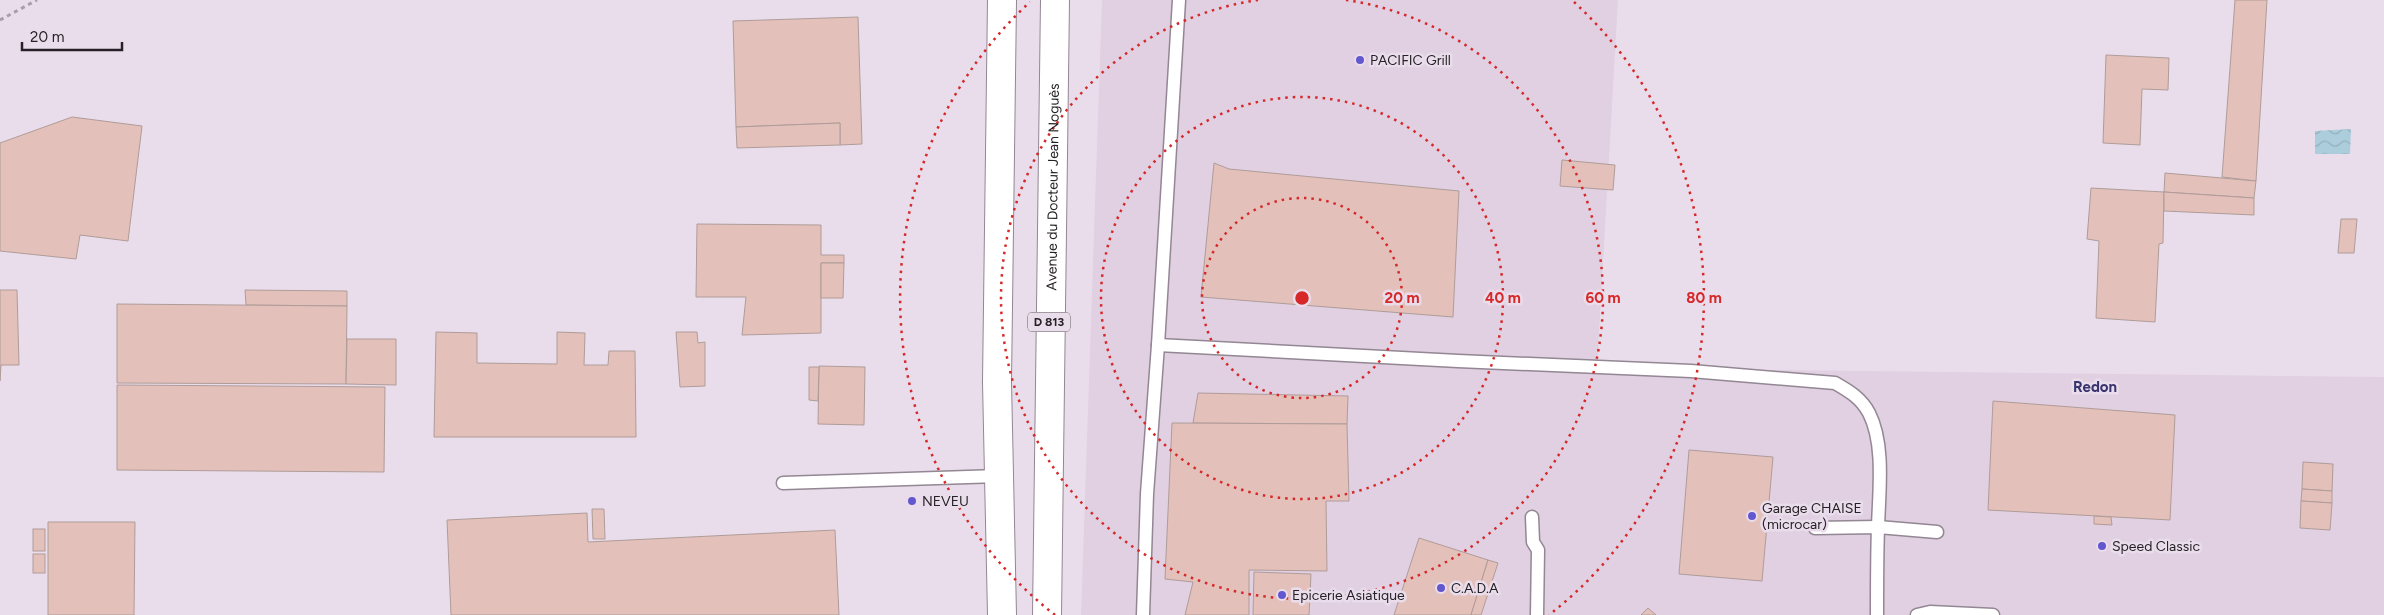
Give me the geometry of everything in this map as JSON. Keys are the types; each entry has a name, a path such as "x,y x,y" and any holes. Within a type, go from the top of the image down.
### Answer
{"main road":[{"path":"1002,0 997,382 1002,615"},
{"name":"Avenue du Docteur Jean Noguès","path":"1047,615 1055,0"}],"lane":[{"path":"1143,615 1146,494 1158,344 1179,0"},
{"path":"1158,344 1458,362 1691,372 1835,384 1856,394 1869,412 1876,434 1880,489 1877,615"},
{"path":"783,483 999,476"},
{"path":"1532,517 1533,542 1538,550 1537,615"},
{"path":"1815,528 1878,527 1937,532"},
{"path":"1916,615 1930,612 1993,615"}],"path":[{"path":"0,20 37,0"}],"shaded area":[{"path":"1102,0 1618,0 1597,368 2384,377 2384,615 1081,615"}],"water":[{"path":"2351,129 2350,154 2315,154 2315,131"}],"building":[{"path":"2235,0 2267,0 2256,181 2222,177"},
{"path":"858,17 862,144 840,145 840,123 736,127 733,21"},
{"path":"2106,55 2169,58 2168,90 2142,89 2140,145 2103,143"},
{"path":"72,117 142,126 128,241 80,235 76,259 0,251 0,143"},
{"path":"840,123 840,145 737,148 736,127"},
{"path":"1562,160 1615,165 1613,190 1560,186"},
{"path":"1214,163 1229,169 1459,191 1453,317 1201,297"},
{"path":"2165,173 2256,181 2254,198 2164,192"},
{"path":"2091,188 2164,192 2163,243 2159,244 2155,322 2096,318 2099,241 2087,239"},
{"path":"2164,192 2254,198 2254,215 2164,211"},
{"path":"2341,219 2357,219 2354,253 2338,253"},
{"path":"697,224 821,225 821,255 844,255 844,263 821,263 821,333 742,335 746,297 696,297"},
{"path":"821,263 844,263 843,298 821,298"},
{"path":"0,290 17,290 19,365 1,365 0,381"},
{"path":"245,290 347,291 347,306 246,305"},
{"path":"117,304 347,306 346,384 117,383"},
{"path":"436,332 477,333 477,363 557,364 557,332 585,333 584,365 608,365 609,351 635,351 636,437 434,437"},
{"path":"676,332 697,332 698,343 705,342 705,386 680,387"},
{"path":"347,339 396,339 396,385 346,384"},
{"path":"819,366 865,367 864,425 818,424"},
{"path":"809,367 819,367 818,401 809,400"},
{"path":"117,385 385,387 384,472 117,470"},
{"path":"1198,393 1348,396 1347,424 1193,423"},
{"path":"1993,401 2175,415 2170,520 1988,510"},
{"path":"1172,423 1347,424 1349,501 1326,501 1327,571 1249,570 1249,615 1185,615 1193,582 1165,579"},
{"path":"1689,450 1773,457 1762,581 1679,574"},
{"path":"2303,462 2333,464 2332,491 2302,489"},
{"path":"2302,489 2332,491 2332,503 2301,501"},
{"path":"2301,501 2332,503 2330,530 2300,528"},
{"path":"592,509 604,509 605,539 593,539"},
{"path":"587,513 588,542 835,530 839,615 451,615 447,520"},
{"path":"2094,516 2111,517 2112,525 2094,524"},
{"path":"48,522 135,522 134,615 48,615"},
{"path":"33,529 45,529 45,551 33,551"},
{"name":"C.A.D.A","path":"1419,538 1488,560 1471,615 1394,615"},
{"path":"33,554 45,554 45,573 33,573"},
{"path":"1488,560 1498,563 1481,615 1471,615"},
{"name":"Epicerie Asiatique","path":"1254,572 1311,574 1309,615 1253,615"},
{"path":"1648,608 1656,615 1641,615"}],"place":[{"name":"PACIFIC Grill","path":"1360,60"},
{"name":"NEVEU","path":"912,501"},
{"name":"Garage CHAISE (microcar)","path":"1752,516"},
{"name":"Speed Classic","path":"2102,546"},
{"name":"C.A.D.A","path":"1441,588"},
{"name":"Epicerie Asiatique","path":"1282,595"}],"district":[{"name":"Redon","path":"2095,387"}]}
